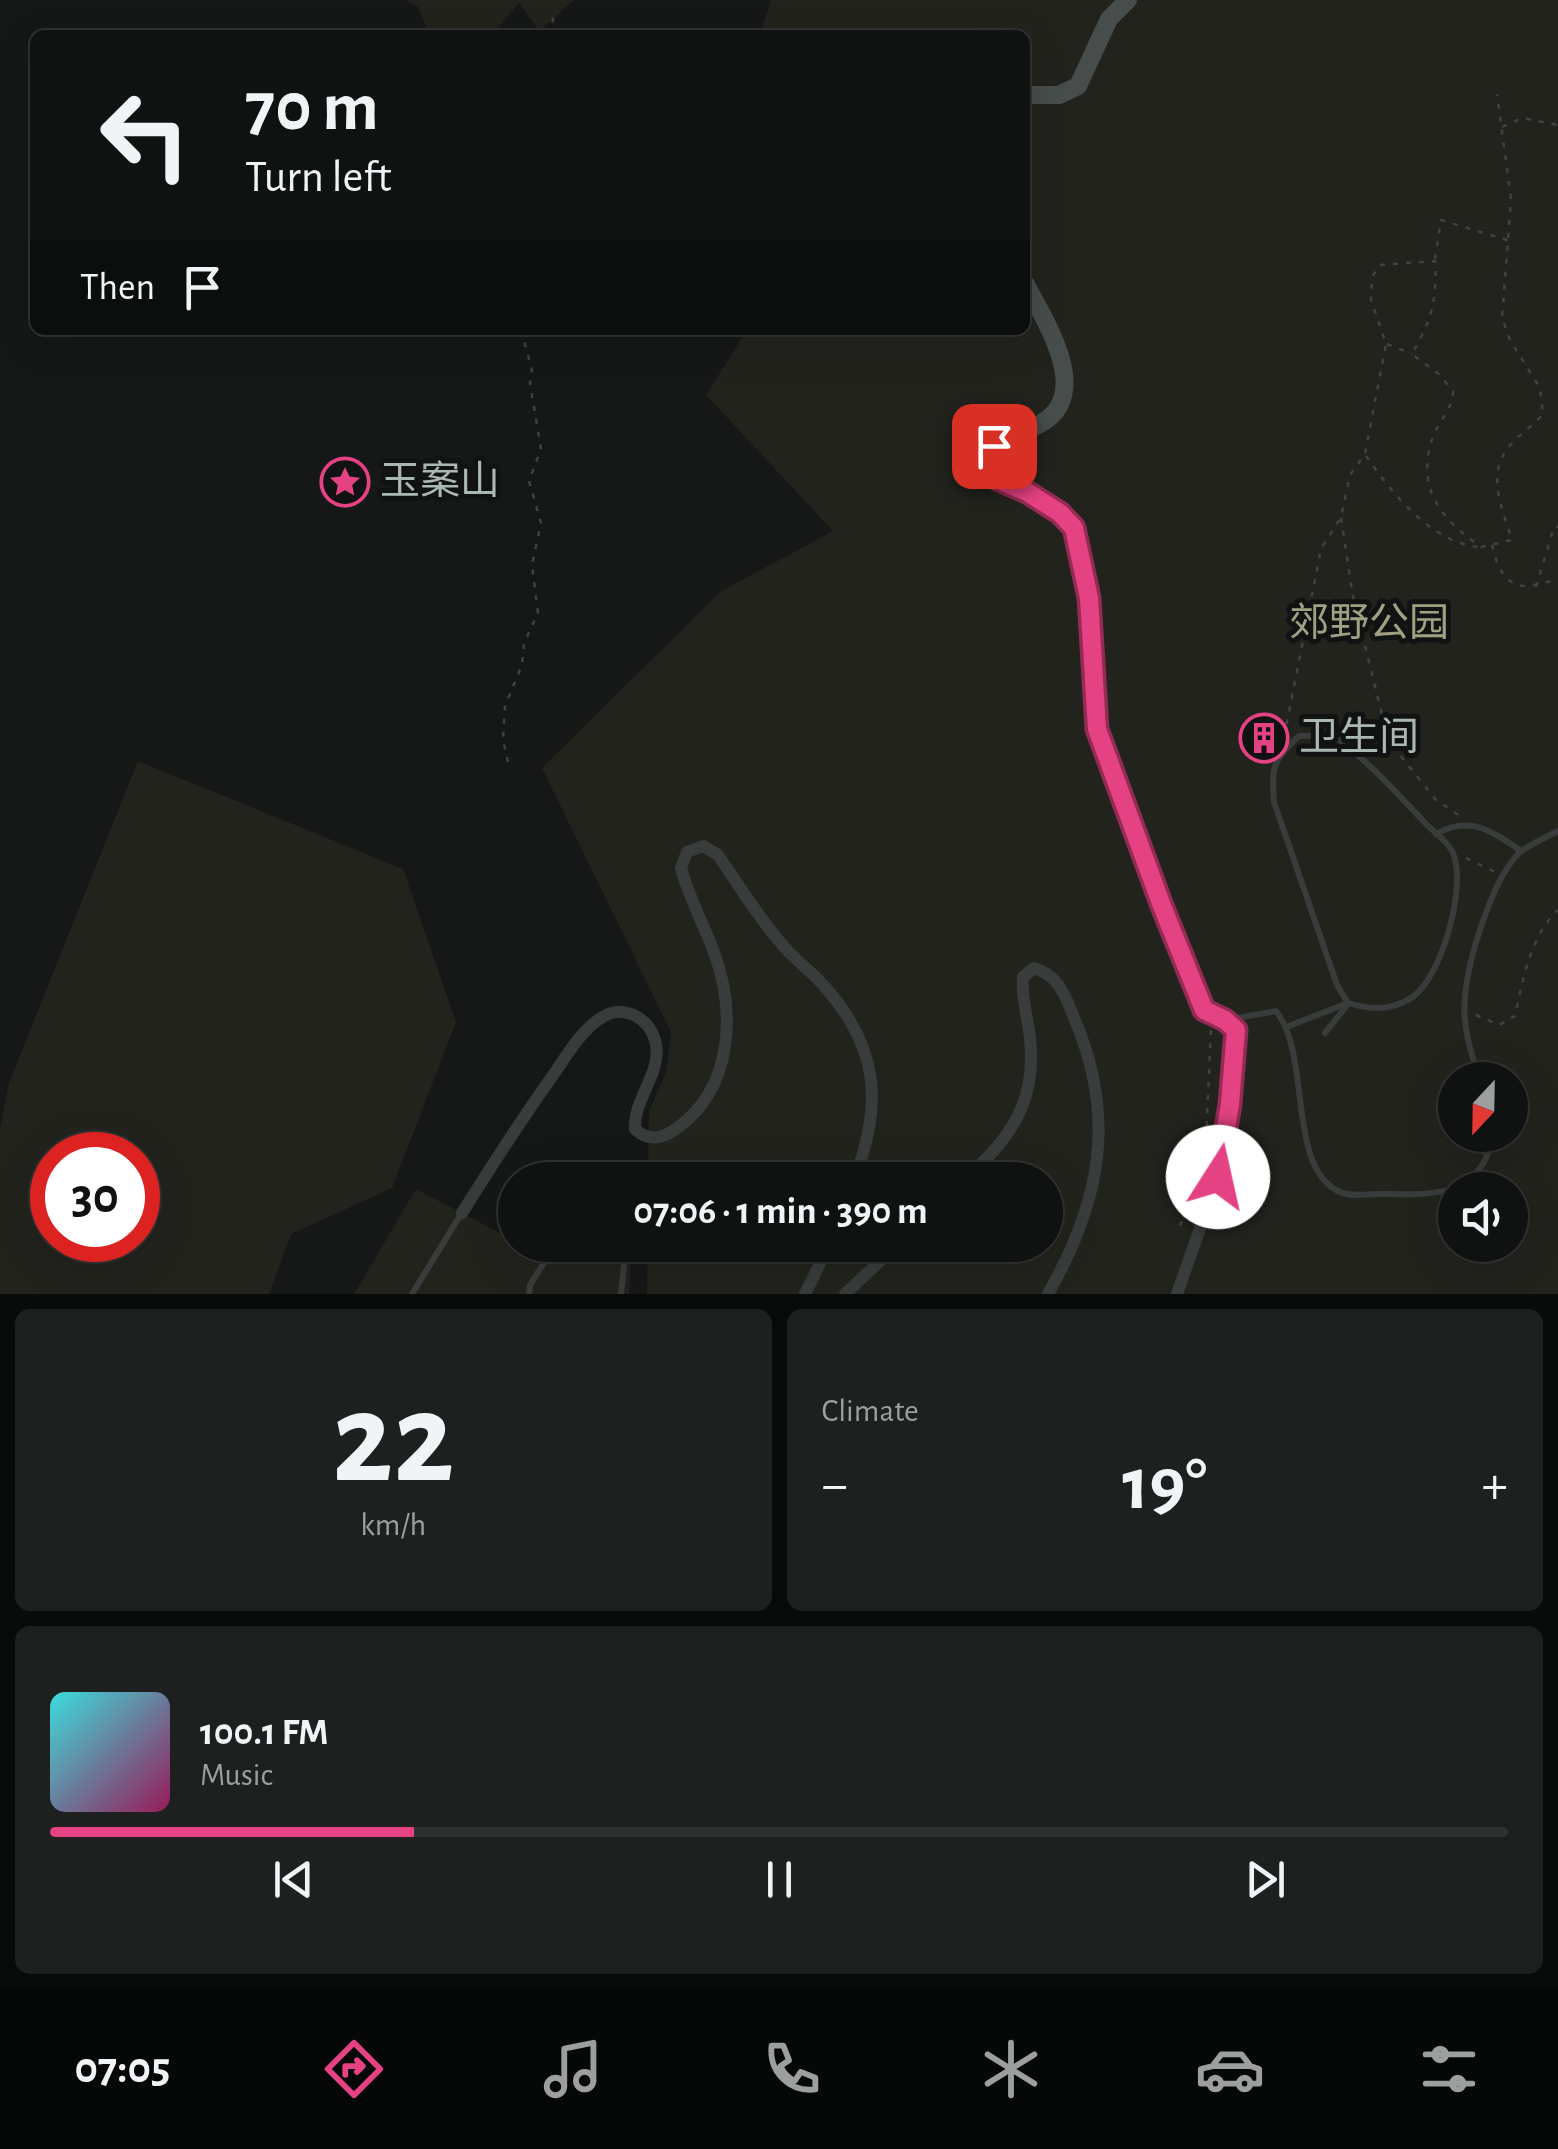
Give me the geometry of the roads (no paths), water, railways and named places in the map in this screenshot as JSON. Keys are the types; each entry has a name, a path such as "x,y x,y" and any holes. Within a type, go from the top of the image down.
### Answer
{"street":[{"path":"1030,95 1059,95 1078,86 1109,19 1128,0"},
{"path":"1030,294 1064,359 1064,388 1055,409 1034,427 1007,434 994,446 990,467 999,480 1044,502 1074,528 1089,598 1097,729 1204,1010 1236,1030 1230,1104 1218,1177 1177,1294"},
{"path":"462,1212 567,1055 602,1016 616,1011 632,1013 648,1026 656,1043 650,1078 635,1120 642,1136 656,1139 675,1130 710,1094 722,1067 728,1035 727,998 714,951 681,868 687,852 703,846 718,854 784,947 827,988 858,1035 874,1089 870,1127 859,1162"},
{"path":"986,1162 1017,1120 1031,1082 1030,1032 1022,998 1024,977 1034,968 1052,974 1082,1036 1095,1092 1101,1145 1086,1216 1048,1294"},
{"path":"806,1294 822,1262"},
{"path":"846,1294 879,1262"}],"lane":[{"path":"1288,1026 1348,1003 1372,1011 1418,993 1439,959 1457,889 1453,852 1364,758 1332,736 1299,736 1281,753 1271,772 1274,802 1337,985 1348,1003"},
{"path":"1436,834 1449,826 1470,823 1498,834 1522,851"},
{"path":"1474,1062 1468,1043 1464,997 1500,874 1522,851 1558,831"},
{"path":"1325,1032 1348,1003"},
{"path":"1225,1020 1276,1011 1288,1026 1304,1135 1324,1183 1344,1195 1456,1188 1480,1170 1486,1152"},
{"path":"412,1294 462,1212"},
{"path":"528,1294 545,1262"},
{"path":"621,1294 624,1262"}],"place":[{"name":"玉案山","path":"345,482"},
{"name":"卫生间","path":"1264,738"}],"park label":[{"name":"郊野公园","path":"1369,624"}]}
